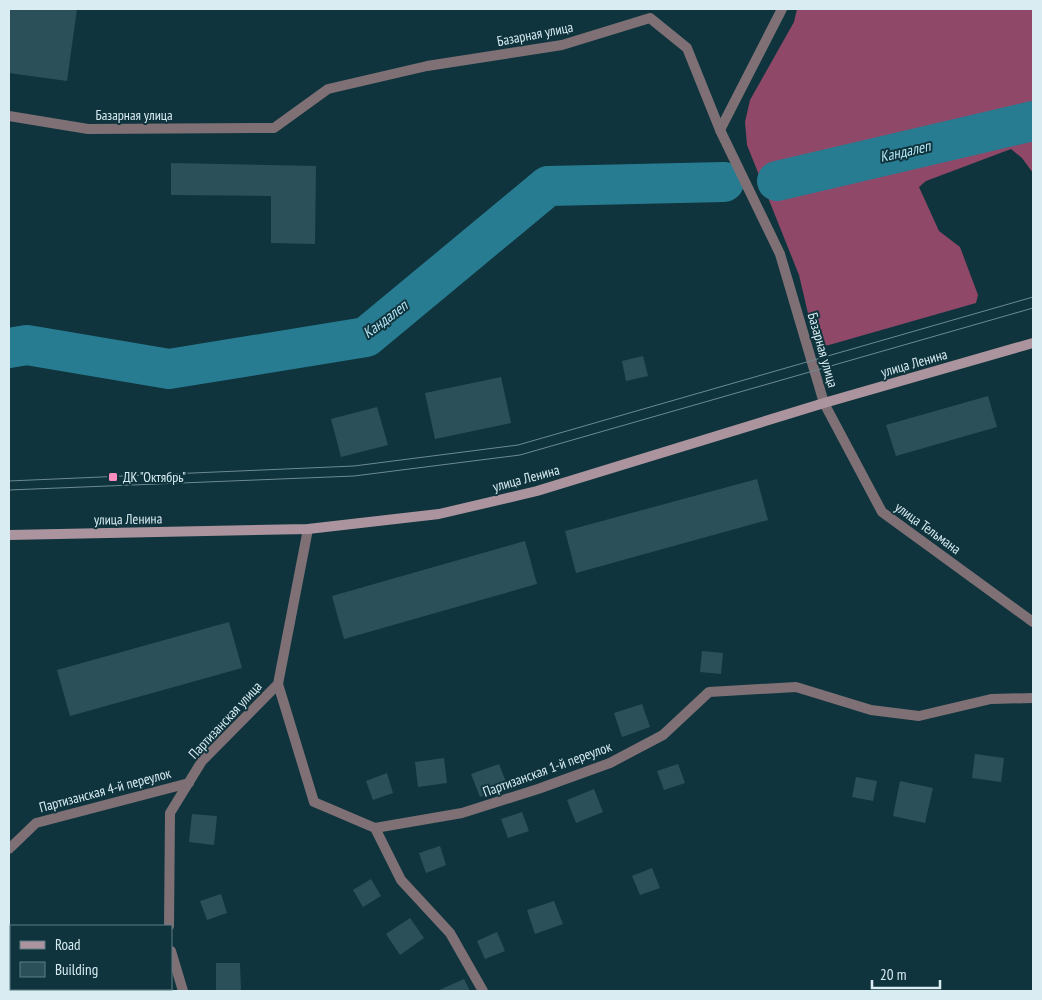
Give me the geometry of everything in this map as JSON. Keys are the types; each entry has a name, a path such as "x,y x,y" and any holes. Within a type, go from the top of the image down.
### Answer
{"main road":[{"name":"улица Ленина","path":"9,535 308,528 439,514 538,491 1033,343"}],"street":[{"path":"720,130 782,9"},
{"name":"Базарная улица","path":"9,116 88,128 274,128 328,89 427,66 562,45 650,18 687,48 720,130 780,254 824,404"},
{"name":"улица Тельмана","path":"824,404 882,512 1033,622"},
{"name":"Партизанская улица","path":"169,925 170,813 202,760 278,684 308,528"},
{"path":"278,684 314,802 376,828 402,880 450,933 482,991"},
{"name":"Партизанская 1-й переулок","path":"376,828 462,813 538,789 610,763 663,735 708,692 796,687 871,710 919,716 991,699 1033,698"},
{"name":"Партизанская 4-й переулок","path":"9,848 36,823 189,783"},
{"path":"172,954 183,991"}],"shaded area":[{"path":"797,9 1033,9 1033,173 1022,158 1011,149 926,181 919,187 939,231 960,247 978,295 976,303 829,345 820,346 814,339 799,275 747,145 745,122 750,100 794,22"}],"building":[{"path":"9,9 77,9 67,81 9,73"},
{"path":"171,163 316,166 315,244 271,243 271,196 171,195"},
{"path":"643,356 648,376 626,381 622,361"},
{"path":"501,377 511,423 435,439 425,393"},
{"path":"988,396 997,427 896,456 886,425"},
{"path":"377,407 388,445 341,457 331,419"},
{"path":"757,479 768,520 576,573 565,531"},
{"path":"525,541 537,584 344,639 332,596"},
{"path":"229,622 242,668 70,716 57,670"},
{"path":"702,651 723,653 721,674 700,672"},
{"path":"642,704 650,727 622,737 614,713"},
{"path":"975,754 1004,758 1001,782 972,778"},
{"path":"444,758 447,783 418,787 415,762"},
{"path":"499,764 508,787 480,797 471,774"},
{"path":"678,764 685,783 664,790 657,771"},
{"path":"387,773 393,793 373,800 366,781"},
{"path":"856,777 877,781 873,801 852,797"},
{"path":"900,781 933,788 925,823 893,816"},
{"path":"594,789 603,812 576,823 567,800"},
{"path":"522,812 529,831 508,838 501,819"},
{"path":"192,814 217,816 214,845 189,842"},
{"path":"440,846 446,865 426,873 419,853"},
{"path":"652,868 660,888 640,895 632,876"},
{"path":"371,879 381,896 363,907 353,890"},
{"path":"221,894 227,913 207,920 200,901"},
{"path":"554,901 563,924 535,934 527,910"},
{"path":"410,918 424,938 400,955 386,934"},
{"path":"497,932 505,951 485,959 477,941"},
{"path":"216,963 240,963 241,991 216,991"},
{"path":"464,979 470,991 437,991"}],"waterway":[{"name":"Кандалеп","path":"777,181 1033,121"},
{"name":"Кандалеп","path":"9,348 27,345 169,369 366,337 548,186 724,182"}],"tram line":[{"path":"9,481 354,466 518,445 1033,297"},
{"path":"9,490 354,476 520,455 1033,308"}],"place":[{"name":"ДК \"Октябрь\"","path":"113,477"}]}
